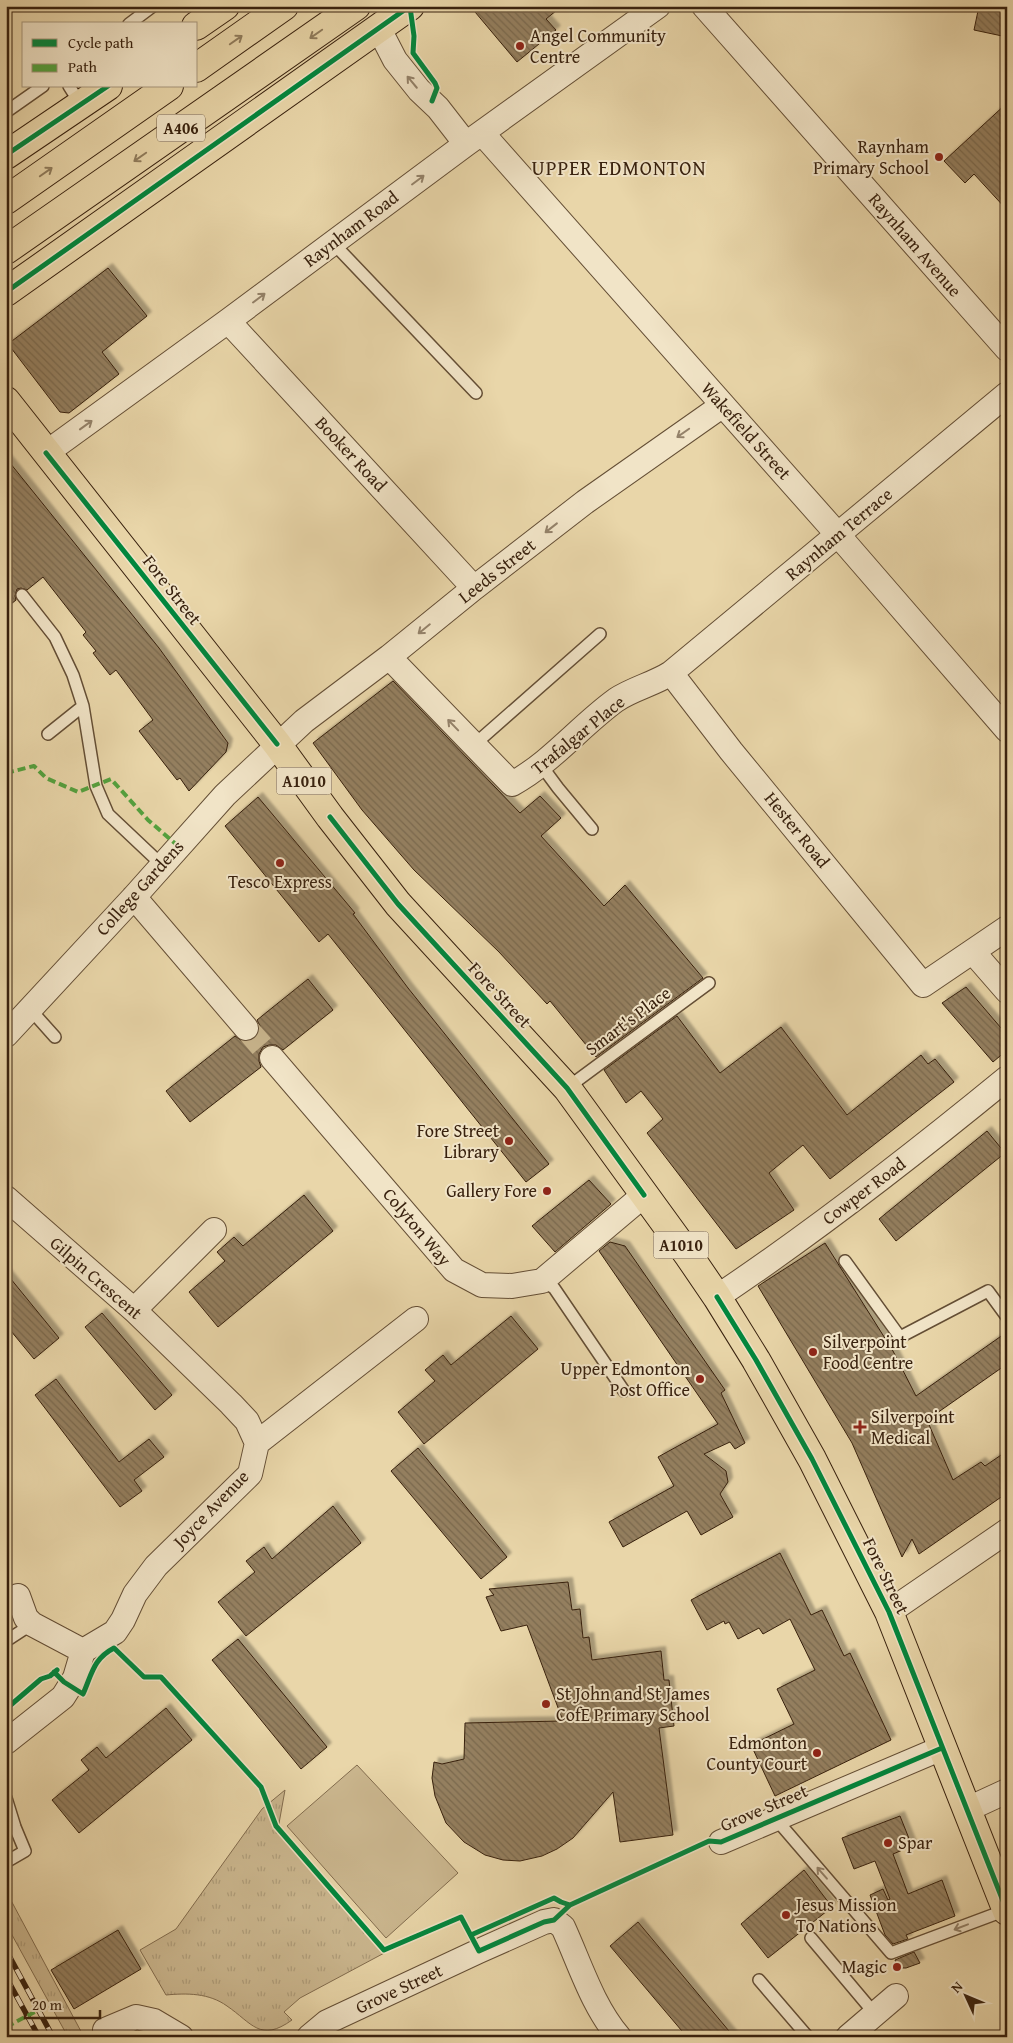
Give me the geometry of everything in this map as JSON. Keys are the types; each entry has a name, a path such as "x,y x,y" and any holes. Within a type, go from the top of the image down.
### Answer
{"main road":[{"path":"198,25 226,6"},
{"path":"198,67 284,6"},
{"name":"A406","path":"6,250 356,6"},
{"name":"A406","path":"6,292 410,6"},
{"path":"6,155 75,95 101,88"},
{"name":"A406","path":"6,200 166,88"},
{"name":"Fore Street","path":"7,404 277,744 330,817 398,904 568,1088 689,1256 756,1360 812,1459 889,1612 1007,1910"}],"street":[{"name":"Raynham Road","path":"46,453 658,6"},
{"name":"Raynham Avenue","path":"704,6 1007,349"},
{"name":"Wakefield Street","path":"379,29 395,60 419,90 474,139 723,405 1007,730"},
{"name":"Booker Road","path":"228,321 474,588"},
{"name":"Raynham Terrace","path":"671,673 1007,394"},
{"name":"Leeds Street","path":"277,744 585,502 723,405"},
{"path":"389,657 475,744"},
{"name":"Trafalgar Place","path":"475,744 512,784 530,774 616,700 656,683 671,673"},
{"name":"Hester Road","path":"671,673 731,751 924,986 972,952"},
{"name":"College Gardens","path":"6,1035 225,795 277,744"},
{"path":"134,896 246,1028"},
{"path":"1007,928 972,952 1007,992"},
{"name":"Colyton Way","path":"272,1058 454,1270 482,1285 512,1286 542,1281"},
{"name":"Cowper Road","path":"716,1297 770,1262 925,1146 1007,1078"},
{"path":"542,1281 644,1195"},
{"name":"Gilpin Crescent","path":"6,1198 134,1310 247,1421 257,1443"},
{"path":"134,1310 214,1230"},
{"path":"257,1443 416,1319"},
{"name":"Joyce Avenue","path":"83,1651 115,1632 135,1594 156,1566 250,1474 257,1443"},
{"path":"889,1612 1007,1531"},
{"path":"6,1742 63,1697 75,1678 83,1651 32,1624 26,1618 18,1596"},
{"name":"Grove Street","path":"721,1842 942,1748"},
{"path":"968,1809 1007,1791"},
{"name":"Grove Street","path":"309,2037 327,2022 479,1951 544,1922 554,1920 563,1927 590,1992 619,2037"},
{"path":"848,2037 896,1996"},
{"path":"105,2030 136,2017 154,2021 181,2037"}],"lane":[{"path":"132,22 153,6"},
{"path":"6,112 40,88"},
{"path":"333,243 476,393"},
{"path":"22,595 45,623 64,653 79,689 96,786 108,814 162,865"},
{"path":"475,744 600,634"},
{"path":"48,734 83,706"},
{"path":"541,765 592,829"},
{"name":"Smart's Place","path":"568,1088 709,982"},
{"path":"30,1009 55,1037"},
{"path":"846,1261 900,1337 988,1291 1007,1317"},
{"path":"542,1281 554,1288 624,1391"},
{"path":"6,1641 32,1624"},
{"path":"6,1798 14,1827 25,1850 6,1862"},
{"path":"775,1818 891,1953 1007,1910"},
{"path":"811,1938 875,2014"},
{"path":"759,1980 808,2037"}],"green space":[{"path":"357,1765 458,1873 386,1938 287,1826"},
{"path":"285,1790 278,1829 388,1951 300,1998 284,2012 292,2020 281,2027 264,2030 250,2024 227,2006 205,1996 190,1994 166,1995 140,1950 176,1929 262,1809"},
{"path":"6,1891 84,2037 68,2037 6,1924"}],"building":[{"name":"Angel Community Centre","path":"470,6 562,6 546,19 556,30 517,62"},
{"path":"979,6 1007,6 1007,37 974,30"},
{"path":"1007,103 1007,210 974,174 965,183 944,161"},
{"path":"108,268 147,316 102,352 119,374 69,413 60,412 8,344"},
{"path":"6,458 159,648 228,743 226,752 189,791 180,778 177,780 139,731 153,720 116,670 110,675 93,653 96,651 83,635 86,632 43,577 27,590 17,589 16,600 6,608"},
{"path":"393,681 520,813 540,796 561,818 541,836 604,906 625,885 703,978 596,1057 550,1001 547,1004 499,952 414,870 362,810 313,743"},
{"path":"258,797 355,913 353,914 408,988 549,1164 526,1182 328,934 319,942 225,826"},
{"path":"308,979 333,1010 283,1050 276,1045 263,1047 259,1054 261,1067 190,1122 166,1091 235,1036 242,1041 248,1042 255,1039 260,1026 257,1020"},
{"path":"966,987 1007,1035 1007,1050 993,1062 942,1003"},
{"path":"677,1016 720,1073 781,1027 847,1115 921,1055 928,1064 935,1059 954,1082 830,1179 803,1145 769,1173 794,1210 736,1249 647,1133 663,1119 641,1091 626,1103 604,1070"},
{"path":"987,1131 1005,1153 896,1241 879,1219"},
{"path":"589,1180 611,1204 555,1252 532,1226"},
{"path":"304,1195 333,1231 218,1327 189,1292 225,1261 217,1252 234,1237 243,1246"},
{"path":"610,1242 625,1246 725,1390 721,1393 745,1443 735,1449 730,1442 704,1454 726,1471 728,1482 720,1494 733,1517 701,1535 687,1511 623,1547 609,1522 674,1486 658,1457 718,1424 599,1251"},
{"path":"825,1243 893,1351 916,1396 1007,1332 1007,1364 927,1420 953,1480 981,1462 985,1466 1007,1451 1007,1493 919,1554 912,1539 902,1557 852,1443 758,1286"},
{"path":"6,1273 59,1338 34,1359 6,1325"},
{"path":"102,1313 172,1395 155,1410 85,1327"},
{"path":"511,1316 538,1349 424,1444 398,1412 435,1381 425,1370 443,1355 451,1365"},
{"path":"56,1379 119,1462 149,1439 164,1457 134,1480 142,1491 120,1507 35,1395"},
{"path":"418,1448 507,1557 481,1579 391,1471"},
{"path":"333,1506 361,1543 246,1636 218,1602 255,1572 246,1561 264,1547 272,1559"},
{"path":"780,1553 811,1615 822,1610 844,1656 850,1653 891,1740 775,1796 751,1745 794,1724 777,1689 815,1670 790,1619 763,1634 759,1628 738,1639 729,1622 725,1624 724,1621 707,1630 691,1600"},
{"path":"568,1582 572,1610 580,1609 583,1638 589,1637 592,1660 661,1651 664,1680 669,1680 674,1726 659,1728 673,1835 620,1842 613,1792 573,1838 557,1849 542,1856 520,1861 503,1860 485,1855 464,1842 446,1823 435,1796 432,1778 434,1762 442,1764 464,1759 465,1723 563,1721 527,1625 501,1631 486,1597 494,1595 489,1589"},
{"path":"238,1639 327,1747 301,1769 212,1660"},
{"path":"166,1708 192,1740 79,1833 52,1800 89,1770 81,1760 97,1747 106,1758"},
{"path":"900,1816 912,1846 893,1854 908,1894 942,1880 955,1916 906,1935 908,1939 893,1944 885,1935 870,1895 883,1889 888,1900 890,1899 875,1861 854,1869 842,1838"},
{"name":"Jesus Mission To Nations","path":"804,1870 832,1907 768,1958 741,1924"},
{"path":"638,1922 734,2037 687,2037 610,1946"},
{"path":"118,1930 141,1969 74,2009 51,1970"},
{"path":"914,1952 920,1963 906,1968 898,1968 895,1960"}],"tunnel":[{"path":"246,1028 272,1058"}],"railway":[{"path":"6,1950 53,2037"},
{"path":"6,1977 39,2037"}],"marked path":[{"path":"6,773 34,766 46,778 78,792 111,779 148,820 178,846"},
{"path":"6,2026 46,2006"}],"cycle path":[{"path":"6,292 410,6"},
{"path":"410,7 414,36 413,53 437,88 432,101"},
{"path":"6,155 105,88"},
{"path":"46,453 277,744"},
{"path":"330,817 398,904 567,1088 644,1195"},
{"path":"717,1297 756,1360 812,1459 889,1612 1007,1911"},
{"path":"54,1672 64,1682 83,1694 97,1662 114,1648 144,1677 161,1677 261,1787 276,1826 384,1950 461,1917 479,1951 544,1922 554,1920 570,1905 709,1841 721,1842 942,1748"},
{"path":"6,1709 41,1679 50,1676 57,1670"},
{"path":"471,1935 554,1898 570,1905"}],"place":[{"name":"Angel Community Centre","path":"520,46"},
{"name":"Raynham Primary School","path":"939,157"},
{"name":"Tesco Express","path":"280,863"},
{"name":"Fore Street Library","path":"509,1141"},
{"name":"Gallery Fore","path":"547,1191"},
{"name":"Silverpoint Food Centre","path":"813,1352"},
{"name":"Upper Edmonton Post Office","path":"700,1379"},
{"name":"Silverpoint Medical","path":"860,1427"},
{"name":"St John and St James CofE Primary School","path":"546,1704"},
{"name":"Edmonton County Court","path":"817,1753"},
{"name":"Spar","path":"888,1843"},
{"name":"Jesus Mission To Nations","path":"786,1915"},
{"name":"Magic","path":"897,1967"}],"district":[{"name":"UPPER EDMONTON","path":"619,168"}]}
